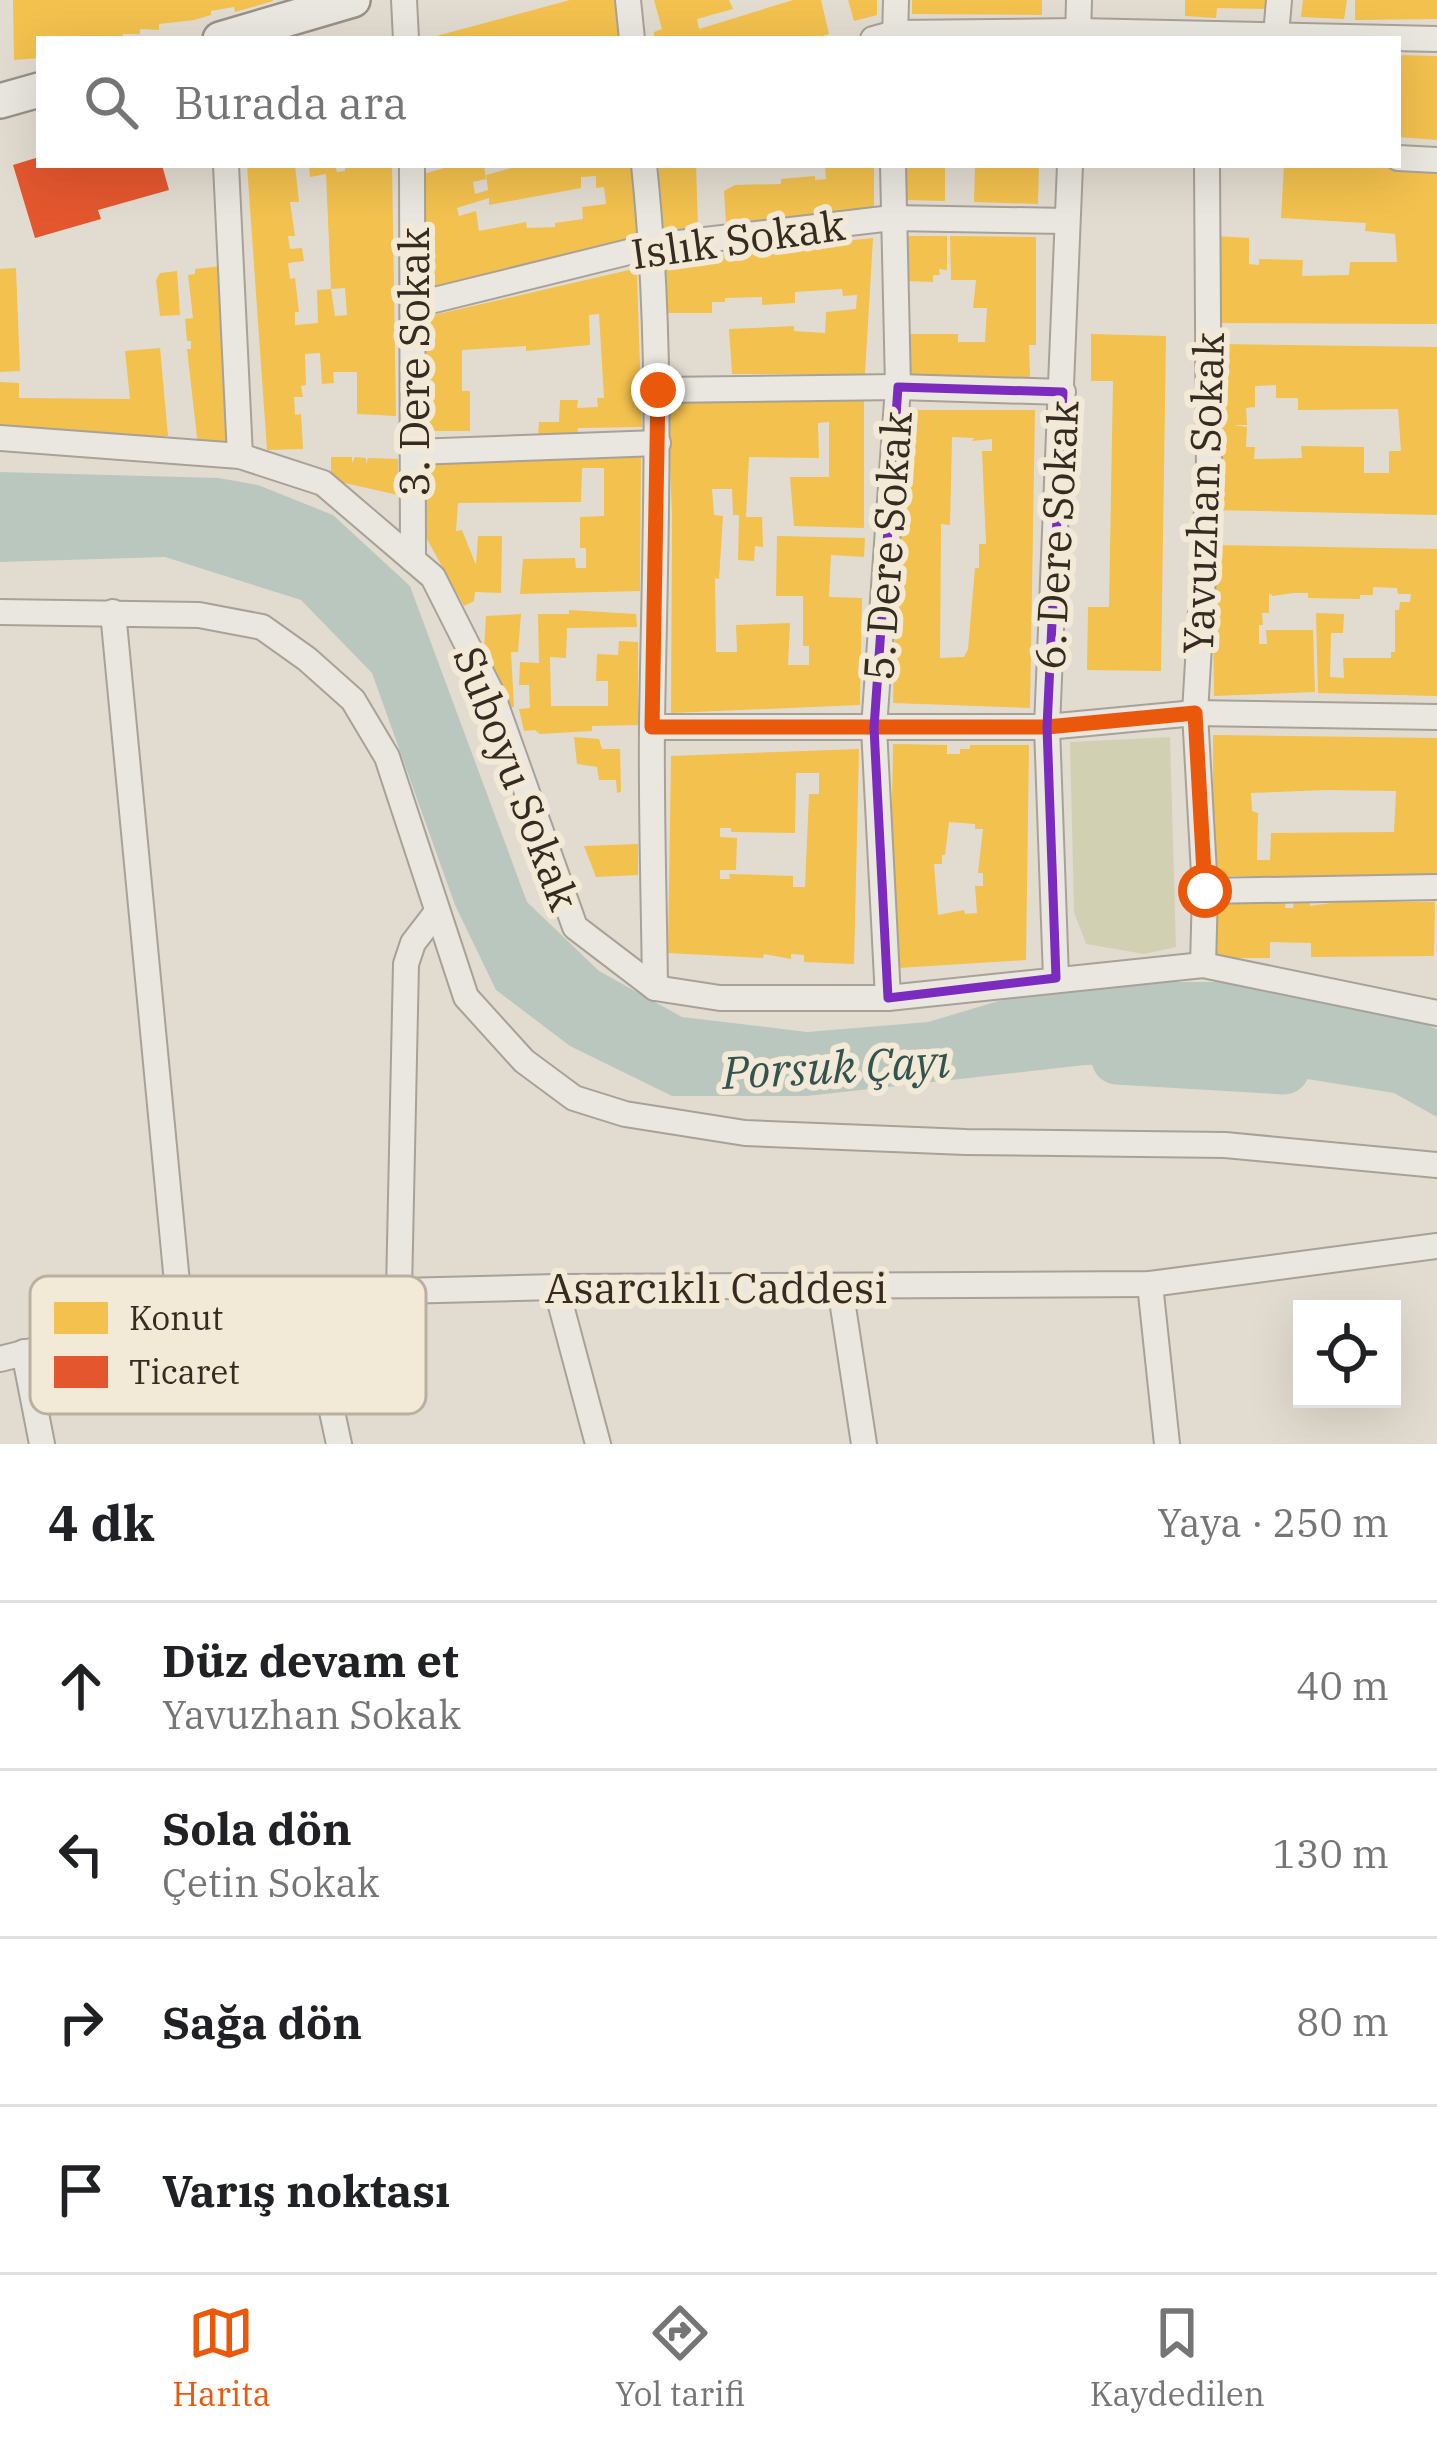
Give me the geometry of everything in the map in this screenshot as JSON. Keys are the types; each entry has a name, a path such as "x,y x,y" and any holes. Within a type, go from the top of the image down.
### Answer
{"main road":[{"path":"230,36 353,0"},
{"path":"0,101 36,91"}],"street":[{"path":"404,0 406,36"},
{"path":"628,0 632,36"},
{"path":"888,36 896,0"},
{"path":"1079,0 1079,35"},
{"path":"1276,35 1279,0"},
{"path":"984,36 1316,36"},
{"path":"1401,38 1437,39"},
{"path":"1401,158 1437,160"},
{"path":"226,168 240,456"},
{"name":"3. Dere Sokak","path":"413,560 419,168"},
{"path":"644,168 653,246 658,390 652,727 655,988"},
{"name":"5. Dere Sokak","path":"889,998 874,728 898,387 893,168"},
{"name":"6. Dere Sokak","path":"1056,978 1047,727 1070,168"},
{"name":"Yavuzhan Sokak","path":"1203,965 1205,891 1195,713 1209,475 1207,168"},
{"name":"Islık Sokak","path":"414,305 653,246 892,218 1067,221"},
{"path":"658,390 898,387 1064,392"},
{"name":"Suboyu Sokak","path":"0,438 240,456 323,483 433,577 492,694 575,927 655,988 721,998 889,998 1203,965 1437,1013"},
{"path":"414,452 658,443"},
{"path":"0,612 199,615 262,627 307,658 353,700 388,757 466,998 524,1061 574,1098 625,1114 745,1133 1225,1145 1437,1165"},
{"path":"124,612 177,1276"},
{"path":"652,727 1047,727 1195,713 1437,717"},
{"path":"1205,891 1437,887"},
{"path":"399,1276 406,964 413,943 436,913"},
{"name":"Asarcıklı Caddesi","path":"426,1290 1150,1284 1437,1246"},
{"path":"1150,1284 1166,1444"},
{"path":"556,1287 598,1444"},
{"path":"840,1287 864,1444"},
{"path":"12,1356 30,1409"},
{"path":"32,1414 42,1444"},
{"path":"333,1414 339,1444"}],"highlighted area":[{"path":"898,387 1063,392 1047,727 1056,978 888,998 874,728"}],"shaded area":[{"path":"1170,737 1176,947 1144,954 1086,944 1074,912 1070,742"}],"water":[{"path":"0,472 219,478 258,485 333,515 410,586 527,902 599,971 682,1017 807,1032 928,1022 1063,982 1269,982 1402,1014 1437,1029 1437,1117 1394,1093 1202,1062 1085,1065 807,1096 672,1096 570,1046 496,990 455,905 372,673 301,600 165,557 0,562"}],"building: Konut":[{"path":"13,0 273,0 235,12 234,7 194,20 159,24 159,30 140,29 140,34 36,36 36,58 14,60"},
{"path":"570,0 624,0 625,36 436,36"},
{"path":"654,0 729,0 733,9 697,19 699,29 793,0 821,0 829,34 654,36 662,29"},
{"path":"848,0 877,0 877,15 854,21"},
{"path":"912,0 1042,0 1042,15 912,14"},
{"path":"1185,0 1267,0 1267,9 1217,8 1216,18 1185,16"},
{"path":"1303,0 1347,0 1344,19 1301,17"},
{"path":"1355,0 1437,0 1437,19 1355,20"},
{"path":"1401,55 1437,56 1437,140 1401,137"},
{"path":"247,168 295,168 299,202 290,202 295,236 288,236 290,249 302,248 304,261 288,263 299,312 295,312 295,325 318,323 317,290 331,289 326,174 310,177 309,168 336,168 337,172 392,168 396,416 357,414 357,372 333,372 334,383 322,384 320,353 305,354 303,397 294,397 295,415 301,414 303,449 267,450","holes":["345,288 347,315 335,316 331,289"]},
{"path":"444,168 484,168 486,179 473,182 475,194 488,190 486,175 511,168 633,168 638,242 426,290 423,174","holes":["596,176 596,188 604,187 606,204 582,207 583,219 555,223 555,227 527,228 526,222 479,231 476,211 459,216 457,208 489,198 489,205 581,188 581,177"]},
{"path":"658,168 696,168 698,227 662,231"},
{"path":"825,168 874,168 874,208 726,224 724,191 735,185 781,184 781,179 815,176 815,180 826,179"},
{"path":"906,168 945,168 945,201 906,200"},
{"path":"975,168 1039,168 1038,204 974,202"},
{"path":"1284,168 1437,172 1437,324 1213,323 1215,236 1249,238 1249,264 1259,265 1259,259 1303,260 1302,276 1349,275 1350,262 1397,262 1395,234 1365,231 1366,223 1281,218"},
{"path":"906,236 947,236 947,270 939,269 933,282 905,281"},
{"path":"950,236 1036,237 1036,345 1029,345 1030,377 902,376 903,334 958,334 958,342 985,342 987,308 973,308 976,280 951,280"},
{"path":"873,238 865,374 732,374 729,329 794,326 794,331 825,333 826,312 856,309 857,295 843,296 842,289 795,292 795,303 762,305 762,297 725,298 725,302 712,302 712,313 668,313 665,260"},
{"path":"222,266 233,445 198,446 187,349 191,341 187,341 185,319 193,318 188,275 195,274 195,269"},
{"path":"16,268 20,371 0,372 0,269"},
{"path":"629,270 637,274 642,427 578,428 577,437 538,436 539,422 559,422 560,400 578,400 577,408 598,407 597,398 604,398 599,314 589,315 590,345 462,350 462,391 470,391 470,431 425,431 425,317"},
{"path":"177,271 180,315 160,316 156,280 160,273"},
{"path":"1091,334 1166,336 1161,671 1087,670 1088,607 1109,607 1113,381 1091,381"},
{"path":"1214,344 1437,347 1437,515 1211,510","holes":["1276,385 1276,398 1298,398 1298,410 1398,409 1401,451 1389,451 1389,473 1364,473 1364,447 1301,446 1302,458 1254,459 1255,447 1246,447 1247,427 1233,425 1247,425 1246,408 1255,407 1255,386"]},
{"path":"160,348 168,436 0,436 0,382 19,383 19,398 130,399 125,351"},
{"path":"764,396 764,401 864,400 864,528 794,526 790,477 829,477 829,422 818,423 819,458 749,457 746,517 762,517 763,547 755,546 754,561 738,560 739,515 733,515 732,489 712,489 714,515 723,516 719,579 715,578 716,652 737,652 736,625 790,623 788,665 809,665 809,646 803,646 803,596 776,596 777,536 865,538 864,557 831,555 829,597 862,598 860,705 671,713 667,397"},
{"path":"900,410 1035,410 1030,708 893,703","holes":["952,437 974,438 972,441 992,439 992,451 982,451 986,544 979,544 968,649 964,657 940,658 941,524 950,525"]},
{"path":"331,457 352,457 352,463 355,457 366,458 366,464 368,458 398,459 398,495 331,480"},
{"path":"641,457 640,591 520,594 523,559 575,558 576,568 586,568 586,548 580,548 580,517 604,516 604,468 582,468 581,502 458,503 456,531 462,530 476,565 478,536 502,536 501,593 475,592 474,601 464,606 423,532 425,460"},
{"path":"1212,545 1437,549 1437,696 1318,693 1316,613 1344,614 1343,633 1331,633 1330,677 1344,678 1343,658 1391,658 1395,652 1395,610 1400,602 1410,602 1411,594 1373,587 1373,595 1360,595 1360,599 1269,593 1269,613 1262,613 1259,644 1267,644 1266,630 1313,630 1315,692 1214,696"},
{"path":"569,610 636,614 637,627 567,628 566,658 550,657 551,706 608,706 608,681 596,681 597,654 618,655 619,641 638,642 638,725 540,734 524,731 519,709 530,708 529,685 519,685 520,662 539,663 538,614 569,614"},
{"path":"521,614 518,652 511,652 514,707 501,708 485,663 494,663 484,649 486,616"},
{"path":"1213,735 1437,738 1437,876 1213,876","holes":["1396,791 1394,832 1271,833 1270,860 1257,860 1258,813 1252,811 1251,793"]},
{"path":"574,737 599,739 602,749 620,749 621,792 617,793 616,780 599,780 597,767 577,764"},
{"path":"893,744 947,745 947,754 960,754 960,749 970,749 970,745 1029,745 1026,960 898,968 891,862","holes":["949,822 975,824 975,829 983,829 978,873 983,873 983,886 975,886 977,913 965,914 964,910 938,915 934,864 942,864"]},
{"path":"859,749 854,964 804,962 804,955 791,954 791,959 764,954 763,958 668,953 671,756","holes":["796,773 819,773 819,794 809,794 805,887 793,887 793,876 729,874 730,879 720,879 720,870 736,870 737,838 720,837 720,828 795,833"]},
{"path":"638,844 638,875 596,877 584,846"},
{"path":"1286,902 1285,908 1293,908 1294,902 1310,906 1435,902 1434,956 1311,957 1311,943 1270,942 1270,958 1213,958 1214,903"}],"building: Ticaret":[{"path":"36,158 36,168 163,168 169,190 98,210 101,219 35,238 13,165"}],"waterway":[{"name":"Porsuk Çayı","path":"1117,1059 1284,1069"}],"route":[{"path":"658,390 652,727 1047,727 1195,713 1205,891"}]}
